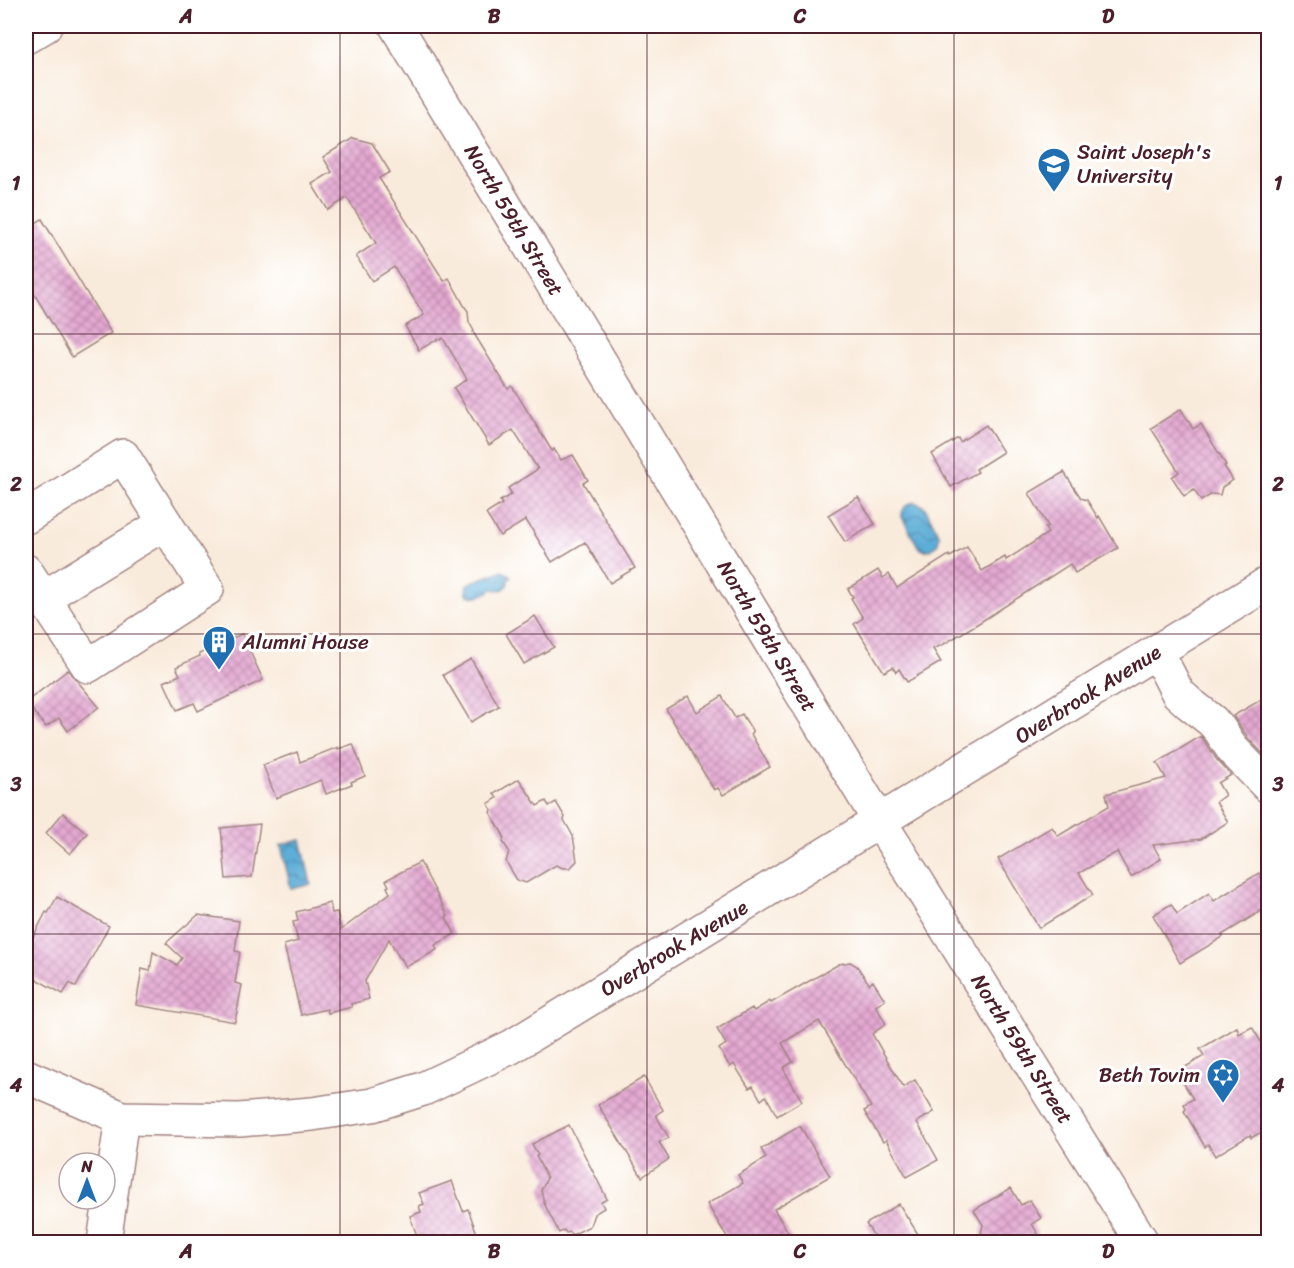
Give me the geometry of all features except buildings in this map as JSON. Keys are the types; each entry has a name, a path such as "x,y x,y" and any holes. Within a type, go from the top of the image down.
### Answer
{"main road":[{"path":"26,37 45,26"},
{"name":"North 59th Street","path":"396,26 880,822 1142,1242"},
{"path":"26,517 123,456 207,589 88,666 26,571"},
{"path":"43,598 165,522"},
{"name":"Overbrook Avenue","path":"26,1076 122,1118 238,1120 312,1114 372,1105 423,1089 511,1047 1269,583"},
{"path":"1157,652 1178,693 1212,721 1233,750 1269,786"},
{"path":"104,1242 122,1118"}],"water":[{"path":"914,502 924,506 939,534 934,548 923,550 919,548 902,517 905,507"},
{"path":"501,571 511,577 505,588 493,589 478,596 468,595 467,584"},
{"path":"301,840 311,884 291,889 281,845"}],"place":[{"name":"Saint Joseph's University","path":"1054,193"},
{"name":"Alumni House","path":"219,671"},
{"name":"Beth Tovim","path":"1223,1104"}]}
